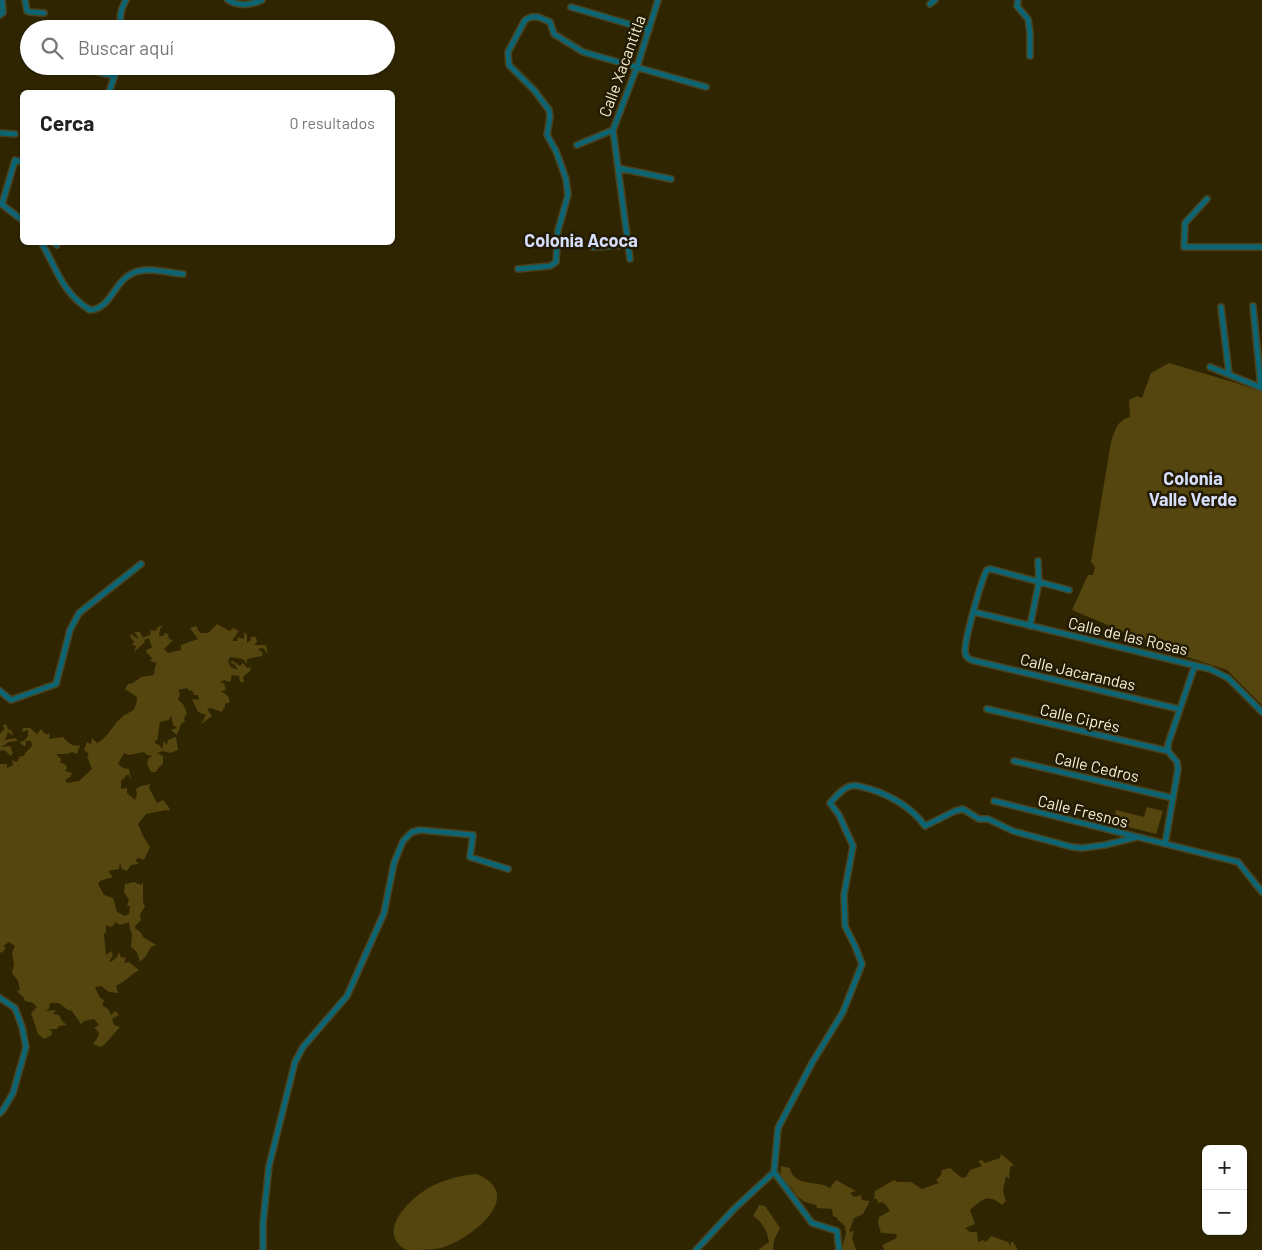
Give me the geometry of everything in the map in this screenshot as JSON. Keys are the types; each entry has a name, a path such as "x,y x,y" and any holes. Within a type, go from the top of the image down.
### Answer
{"street":[{"path":"0,15 3,13 2,0"},
{"path":"25,0 27,11 44,13"},
{"path":"121,20 120,14 126,0"},
{"path":"228,0 241,5 262,0"},
{"name":"Calle Xacantitla","path":"630,259 613,130 650,30 658,0"},
{"path":"1018,0 1017,6 1028,19 1030,56"},
{"path":"572,7 650,30"},
{"path":"518,269 550,266 556,262 558,230 568,195 566,179 556,151 547,135 550,117 549,110 534,90 509,65 507,60 508,52 525,20 531,17 550,22 554,34 583,52 706,87"},
{"path":"108,75 114,76 110,90"},
{"path":"578,146 613,130"},
{"path":"0,133 15,134"},
{"path":"20,161 15,160 1,204 20,218"},
{"path":"618,168 671,179"},
{"path":"1208,199 1185,223 1184,248 1262,246"},
{"path":"43,245 66,290 81,305 90,310 101,307 118,284 134,272 146,270 184,274"},
{"path":"593,247 628,245"},
{"path":"1210,367 1262,388 1254,306"},
{"path":"1221,307 1229,374"},
{"path":"1030,626 1039,582 1038,561"},
{"path":"0,691 11,700 56,684 70,630 79,613 141,564"},
{"path":"974,612 985,572 991,569 1069,590"},
{"name":"Calle de las Rosas","path":"974,612 1210,669 1228,678 1262,712"},
{"name":"Calle Jacarandas","path":"974,612 965,649 966,656 971,660 1180,709"},
{"path":"1165,844 1178,769 1177,762 1168,751 1195,665"},
{"name":"Calle Ciprés","path":"986,709 1168,751"},
{"name":"Calle Cedros","path":"1014,761 1174,798"},
{"path":"839,1250 837,1231 812,1223 774,1172 778,1128 812,1063 843,1012 862,964 845,926 844,895 853,846 839,814 830,803 852,785 896,799 917,815 925,826 963,809 979,819 988,819 1013,831 1072,847 1082,848 1105,845 1137,837"},
{"name":"Calle Fresnos","path":"994,801 1238,862 1262,892"},
{"path":"263,1250 263,1224 269,1166 296,1062 303,1047 347,996 384,913 394,863 403,841 412,832 420,830 473,835 470,857 508,869"},
{"path":"0,998 15,1008 22,1026 26,1046 14,1093 0,1113"},
{"path":"696,1250 734,1209 774,1172"}],"shaded area":[{"path":"1169,363 1262,392 1262,705 1227,670 1172,652 1072,610 1088,575 1093,575 1095,567 1091,562 1111,442 1117,426 1130,417 1129,400 1137,396 1142,398 1151,373"},
{"path":"217,624 230,631 233,628 239,631 233,641 237,641 238,637 244,639 244,632 247,635 247,643 251,640 250,637 256,637 257,642 254,645 266,645 268,654 263,648 258,649 263,653 262,656 247,659 247,664 243,659 230,657 228,662 231,667 238,670 230,662 233,661 240,666 243,663 247,668 251,667 250,671 243,677 244,682 240,682 239,676 232,675 230,682 224,680 220,683 224,683 226,690 221,691 228,696 230,702 225,704 222,712 211,708 207,709 212,716 201,724 206,715 198,712 192,699 199,700 198,695 194,695 192,690 190,691 187,688 178,690 180,694 178,700 183,704 187,713 184,718 185,721 181,724 177,735 171,730 177,728 173,725 171,715 169,720 160,722 155,743 162,749 164,741 167,745 168,740 176,737 178,750 170,753 163,751 157,753 163,756 163,764 156,772 151,772 147,764 148,759 152,756 144,752 129,755 124,753 118,764 123,768 129,769 131,780 128,774 121,781 121,789 127,788 127,793 135,800 137,795 136,789 150,784 149,788 157,803 163,800 170,809 168,811 146,814 138,824 150,847 144,860 139,858 135,860 139,864 131,865 127,871 122,869 120,863 119,869 108,871 113,877 100,881 98,884 104,895 113,898 117,912 125,916 129,914 130,906 127,906 129,900 124,892 125,884 134,882 141,885 143,882 143,902 145,907 140,914 141,920 135,926 136,930 143,937 156,945 151,947 140,962 137,952 131,947 132,933 129,922 120,925 115,922 110,927 106,925 106,932 104,934 106,955 111,951 113,955 109,962 117,957 119,952 121,957 126,958 124,963 129,962 139,970 116,986 118,993 109,992 101,986 95,987 100,998 104,1000 102,1005 108,1009 111,1015 115,1011 119,1015 112,1019 114,1025 120,1027 101,1047 93,1044 99,1032 94,1028 99,1025 94,1019 84,1021 81,1024 72,1011 59,1003 50,1003 49,1009 45,1011 56,1010 53,1014 59,1015 67,1025 59,1026 57,1029 47,1029 51,1030 52,1035 44,1039 38,1034 31,1013 37,1007 33,1003 25,1001 17,991 20,990 18,981 12,973 14,964 12,953 15,946 9,942 3,946 6,948 2,953 0,952 0,764 7,764 7,768 13,765 12,760 17,762 20,756 24,756 32,746 31,741 26,741 25,747 19,742 24,741 28,736 28,730 22,732 23,728 30,728 37,734 41,729 45,734 50,734 49,739 63,737 70,744 80,745 77,754 72,752 56,754 61,759 60,762 66,765 65,771 72,773 65,780 67,783 79,781 92,769 87,756 89,754 84,750 87,742 91,744 92,738 97,743 108,734 124,715 134,708 137,697 125,689 128,684 141,677 154,675 157,663 150,661 152,658 146,652 146,650 153,647 149,638 144,640 145,642 134,652 136,646 132,645 134,642 130,636 131,634 138,639 134,632 140,632 143,638 151,634 150,630 156,631 158,627 163,625 159,636 164,636 164,633 168,634 169,639 173,640 164,649 168,653 181,650 181,645 198,639 190,628 196,626 200,633 208,633"},
{"path":"6,724 8,729 12,731 13,736 8,732 5,740 15,738 18,741 9,742 1,747 10,746 13,753 11,756 4,750 0,751 0,734 5,728 2,726"},
{"path":"1147,807 1163,811 1156,834 1113,823 1116,810 1144,817"},
{"path":"1001,1154 1014,1165 1010,1167 1009,1179 1006,1176 1003,1190 1006,1201 1002,1205 989,1198 982,1200 970,1210 975,1224 965,1228 970,1232 977,1232 978,1242 983,1240 986,1242 991,1236 1008,1242 1011,1247 1011,1242 1013,1242 1018,1250 884,1250 882,1245 897,1238 896,1234 881,1233 878,1223 879,1217 890,1211 882,1202 878,1203 877,1199 874,1199 875,1191 894,1180 897,1182 911,1182 922,1189 939,1183 936,1180 941,1175 942,1170 950,1168 962,1178 966,1177 970,1170 982,1166 978,1161 982,1160 985,1163 1000,1158"},
{"path":"781,1166 790,1168 792,1174 801,1181 830,1188 836,1180 856,1191 850,1193 854,1197 861,1195 862,1200 870,1201 863,1214 854,1218 849,1232 854,1231 852,1238 856,1250 841,1250 846,1234 845,1226 833,1216 832,1209 817,1208 816,1205 805,1202 797,1196 791,1187 780,1180"},
{"path":"477,1174 491,1183 497,1194 495,1205 489,1216 478,1227 466,1236 441,1248 406,1250 397,1242 394,1234 395,1224 399,1215 415,1198 443,1181"},
{"path":"759,1205 765,1206 780,1228 774,1240 773,1250 758,1250 769,1242 764,1227 753,1216"}],"district":[{"name":"Colonia Acoca","path":"581,241"},
{"name":"Colonia Valle Verde","path":"1193,489"}]}
